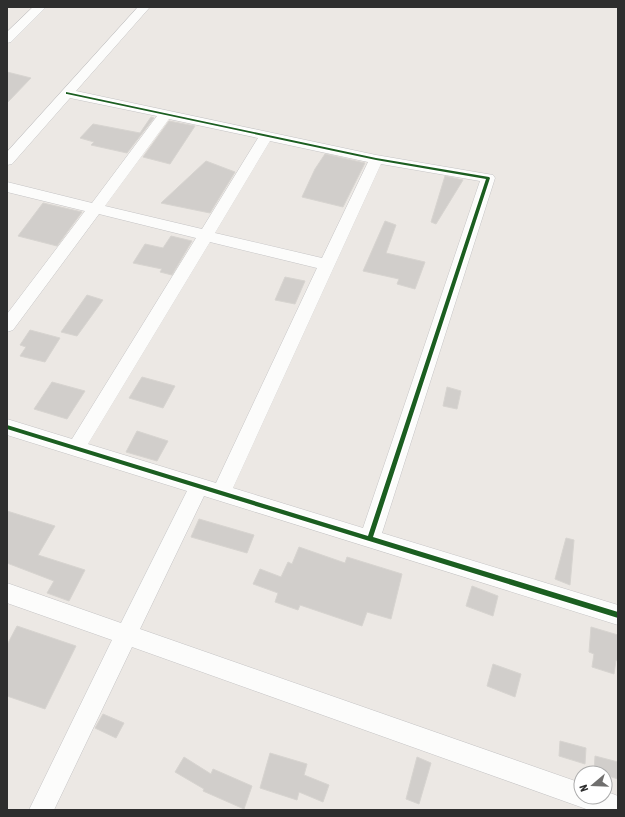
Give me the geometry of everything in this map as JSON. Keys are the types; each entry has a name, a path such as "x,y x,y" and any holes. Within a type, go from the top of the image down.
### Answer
{"street":[{"path":"7,39 40,7"},
{"path":"7,161 144,7"},
{"path":"67,93 376,159 488,178 370,538"},
{"path":"7,326 166,114"},
{"path":"76,448 267,135"},
{"path":"221,492 376,159"},
{"path":"7,187 327,265"},
{"path":"7,427 618,614"},
{"path":"41,810 199,486"},
{"path":"7,593 573,792"}],"building":[{"path":"7,72 31,78 7,103"},
{"path":"151,117 154,118 127,153 91,145 94,142 80,138 93,124 140,133"},
{"path":"169,121 195,126 170,164 143,157"},
{"path":"325,154 365,163 343,207 302,197 315,169"},
{"path":"206,161 235,172 210,213 161,203"},
{"path":"445,176 463,180 436,224 431,222"},
{"path":"43,203 82,212 57,246 18,236"},
{"path":"385,221 396,225 386,253 425,262 415,289 397,284 399,279 363,271"},
{"path":"171,236 192,241 172,275 160,272 162,269 133,263 145,244 163,248"},
{"path":"285,277 305,281 295,304 275,300"},
{"path":"87,295 103,300 77,336 61,332"},
{"path":"30,330 60,338 45,362 20,356 26,347 20,345"},
{"path":"142,377 175,386 163,408 129,398"},
{"path":"52,382 85,391 67,419 34,409"},
{"path":"447,387 461,391 457,409 443,406"},
{"path":"137,431 168,441 157,461 126,452"},
{"path":"7,511 55,526 38,555 85,570 69,601 47,593 54,581 7,563"},
{"path":"199,519 254,535 247,553 191,537"},
{"path":"566,538 574,540 570,585 555,579"},
{"path":"299,547 345,563 347,557 402,574 391,619 367,612 362,626 300,605 298,610 275,602 278,593 253,584 260,569 281,577 288,562 292,564"},
{"path":"472,586 498,596 493,616 466,606"},
{"path":"17,626 76,646 45,709 7,696 7,645"},
{"path":"591,627 618,635 618,661 616,660 614,674 592,667 594,654 589,652"},
{"path":"493,664 521,674 515,697 487,686"},
{"path":"103,714 124,723 116,738 95,728"},
{"path":"560,741 586,748 585,764 559,756"},
{"path":"270,753 307,764 304,775 329,785 323,802 299,792 297,800 260,788"},
{"path":"595,756 618,762 618,779 613,777 613,765 594,765"},
{"path":"184,757 211,774 213,769 252,786 244,809 203,791 204,789 175,772"},
{"path":"417,757 431,763 419,804 406,799"}],"cycle path":[{"path":"67,93 376,159 488,178 370,538"},
{"path":"7,427 618,615"}]}
